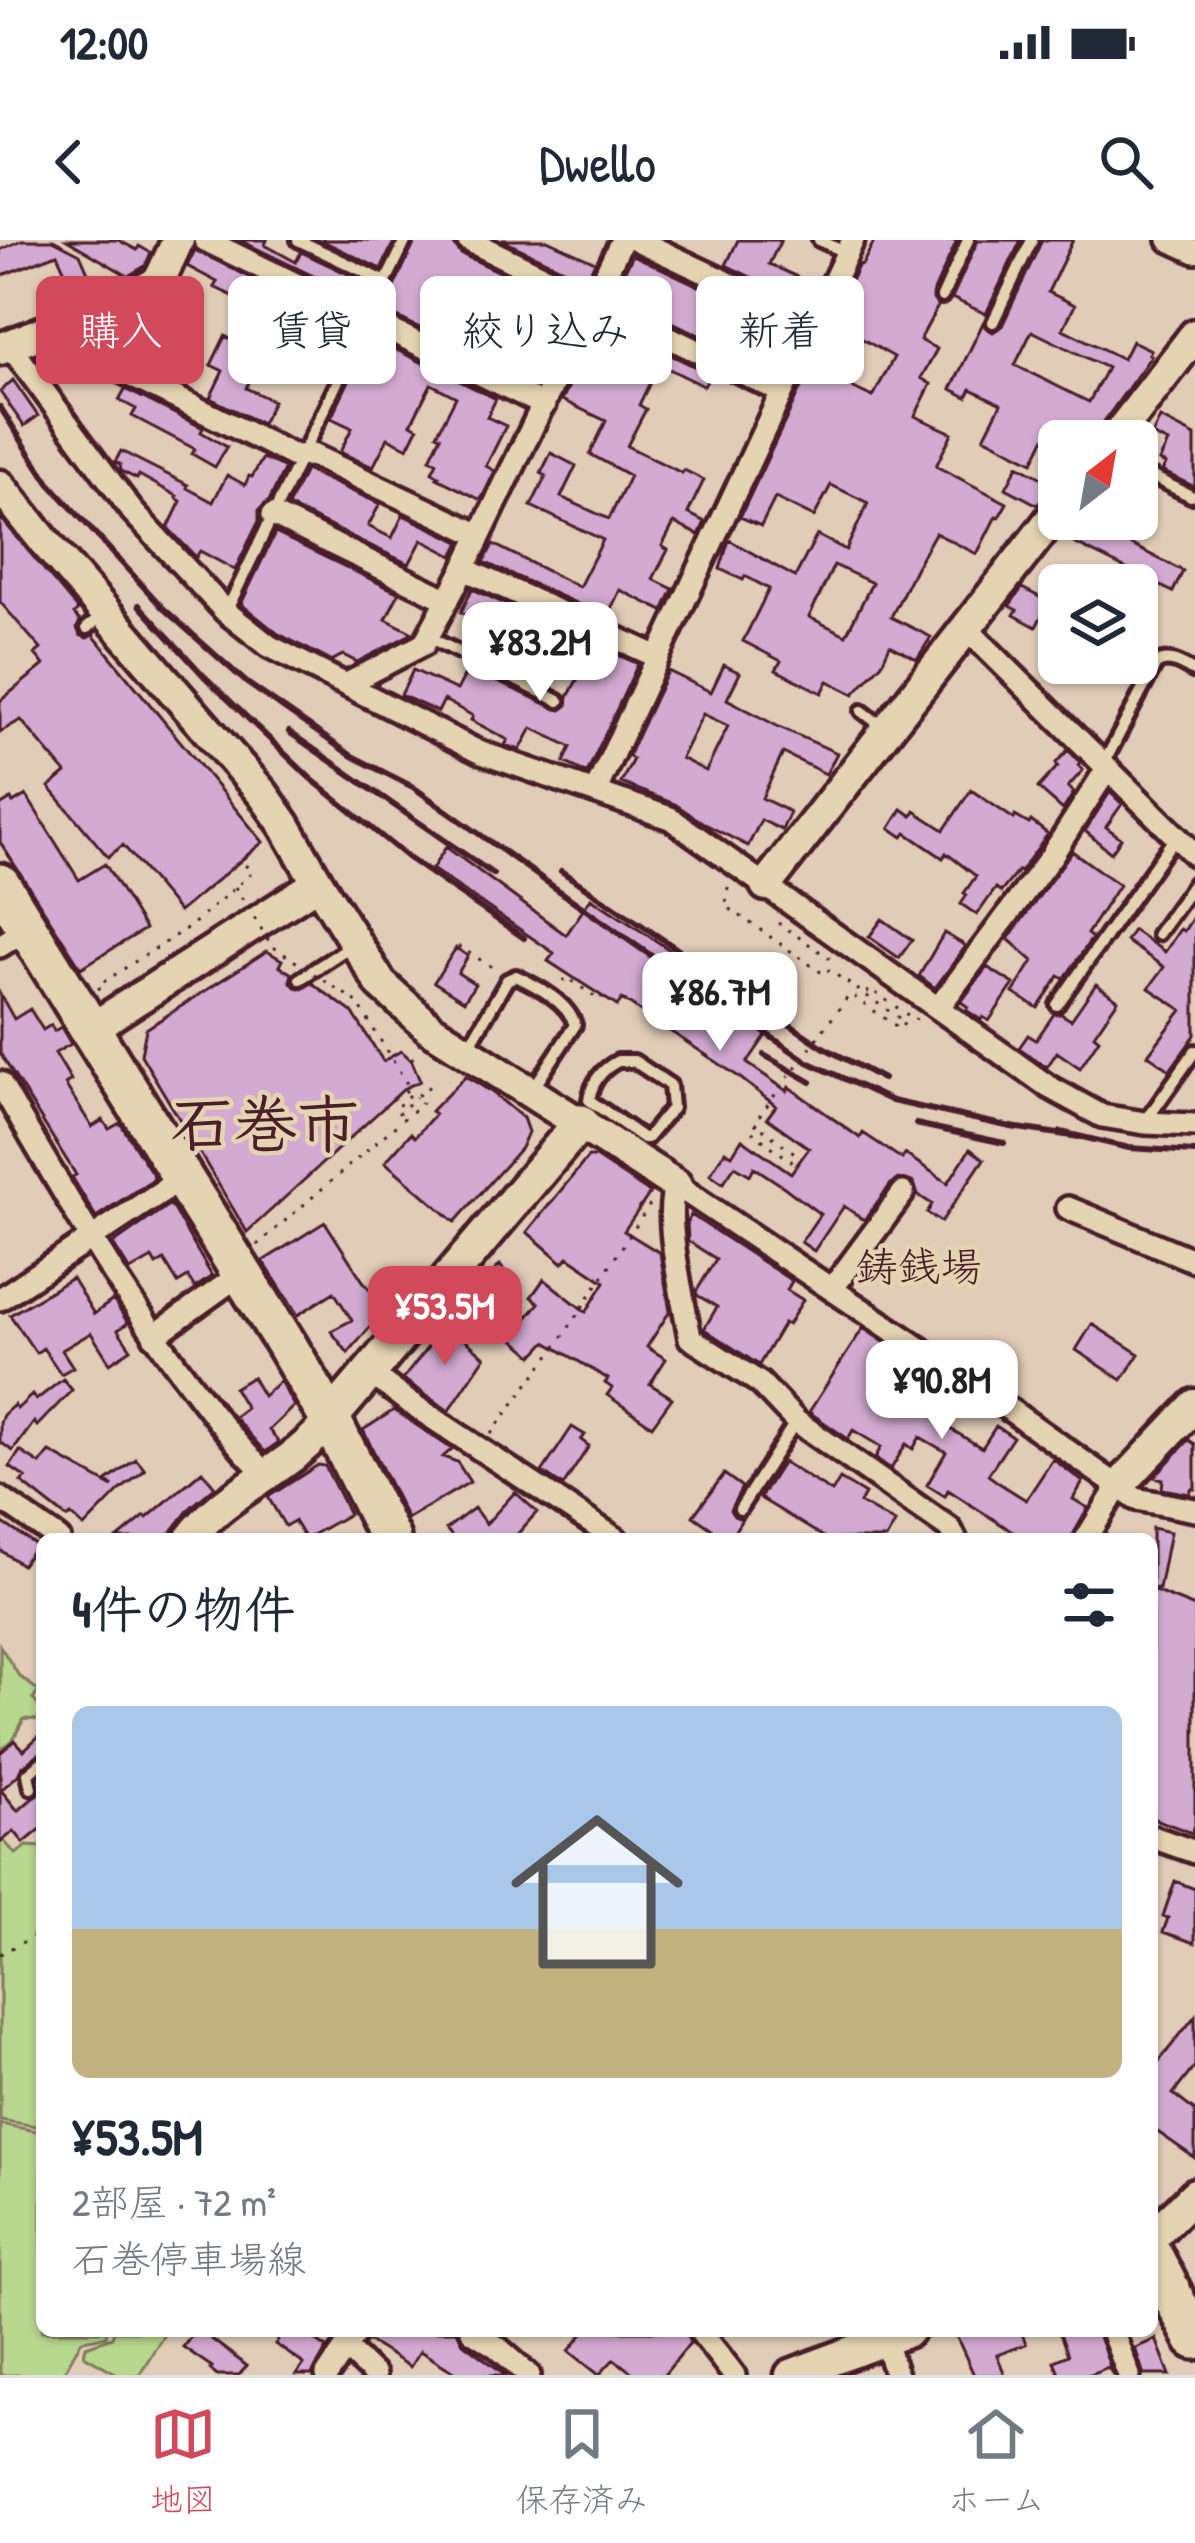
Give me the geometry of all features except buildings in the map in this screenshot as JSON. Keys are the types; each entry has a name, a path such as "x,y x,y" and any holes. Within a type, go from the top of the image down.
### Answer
{"highway":[{"path":"0,884 14,937 89,1030 182,1178 245,1263 387,1533"},
{"path":"1158,2267 1195,2339"}],"main road":[{"path":"330,1419 588,1114"}],"street":[{"path":"160,276 178,240"},
{"path":"205,240 278,276"},
{"path":"468,240 542,276"},
{"path":"605,276 622,240"},
{"path":"638,240 714,276"},
{"path":"1169,240 1195,252"},
{"path":"837,276 850,247"},
{"path":"396,334 544,405"},
{"path":"36,335 5,348 131,511 226,612 269,646 479,752 670,818 930,1009 1102,1116 1195,1125"},
{"path":"1129,420 1195,335"},
{"path":"672,339 782,392"},
{"path":"148,384 294,455 312,455 480,535"},
{"path":"347,684 419,649 428,638 554,384"},
{"path":"595,791 786,384"},
{"path":"0,486 97,620 263,794 381,984 431,1029 531,1091 588,1114 666,1190 832,1289 1118,1487 1149,1503 1195,1510"},
{"path":"273,515 448,600"},
{"path":"766,885 874,720 966,628 1038,536"},
{"path":"464,569 658,657"},
{"path":"966,628 1195,855"},
{"path":"930,1009 1052,855 1105,767"},
{"path":"89,1030 318,883"},
{"path":"0,1083 154,1336 266,1474"},
{"path":"0,1299 182,1178"},
{"path":"666,1190 690,1338 760,1383 796,1421 952,1533"},
{"path":"832,1289 903,1193"},
{"path":"1068,1208 1195,1261"},
{"path":"154,1336 245,1263"},
{"path":"369,1372 607,1533"},
{"path":"1090,1533 1118,1487 1195,1405"},
{"path":"194,1533 204,1520 317,1438 330,1419"},
{"path":"0,1498 50,1533"},
{"path":"1158,1839 1195,1852"},
{"path":"1158,2231 1195,2194"},
{"path":"705,2337 734,2375"},
{"path":"791,2375 890,2337"},
{"path":"896,2375 898,2337"},
{"path":"1114,2337 1129,2375"},
{"path":"504,2339 529,2375"},
{"path":"327,2375 352,2340 374,2375"}],"lane":[{"path":"298,240 373,276"},
{"path":"389,276 406,240"},
{"path":"819,240 850,247"},
{"path":"942,297 968,240"},
{"path":"993,322 1032,240"},
{"path":"226,612 337,384"},
{"path":"1158,480 1191,496"},
{"path":"428,638 559,701"},
{"path":"1105,767 1156,664 1169,659 1195,672"},
{"path":"1057,1005 1176,836"},
{"path":"1158,934 1195,882"},
{"path":"300,979 354,943"},
{"path":"466,1051 507,980 516,976 524,980 569,1010 575,1025 531,1091"},
{"path":"1144,1123 1195,1052"},
{"path":"618,1061 634,1061 670,1085 672,1108 647,1138 588,1114 590,1091 604,1068 618,1061"},
{"path":"740,1509 796,1421"},
{"path":"32,1788 28,1774 36,1767"}],"path":[{"path":"97,990 193,924 252,873 242,860"},
{"path":"728,884 726,906 904,1022 899,1029 850,994 754,1123 796,1154 791,1161 752,1132"},
{"path":"235,887 272,946 357,1002 409,1088 409,1095 395,1109 399,1113 431,1085"},
{"path":"778,923 835,962"},
{"path":"458,946 492,967"},
{"path":"563,981 566,977 599,1000"},
{"path":"868,996 870,989 915,1020 930,1009"},
{"path":"245,1263 423,1102 418,1096"},
{"path":"481,1449 666,1190"},
{"path":"0,1954 36,1935"}],"green space":[{"path":"0,1646 19,1676 36,1689 36,1720 24,1719 12,1741 0,1750"},
{"path":"0,1837 16,1854 27,1846 36,1847 36,2126 0,2120"},
{"path":"0,2124 36,2131 36,2337 100,2337 82,2340 62,2375 0,2375"},
{"path":"112,2337 162,2337 139,2375 119,2375 84,2355 86,2346"}],"railway":[{"path":"0,407 49,483 163,608 247,683 352,756 413,787 808,1062 892,1101 1079,1137"},
{"path":"139,605 204,676 310,778 407,857 524,938"},
{"path":"289,732 493,874"},
{"path":"561,871 823,1047 883,1079"},
{"path":"764,1055 811,1082"},
{"path":"916,1124 1004,1143"},
{"path":"1061,1132 1129,1148 1195,1152"}],"district":[{"name":"石巻市","path":"265,1124"},
{"name":"鋳銭場","path":"919,1266"}]}
